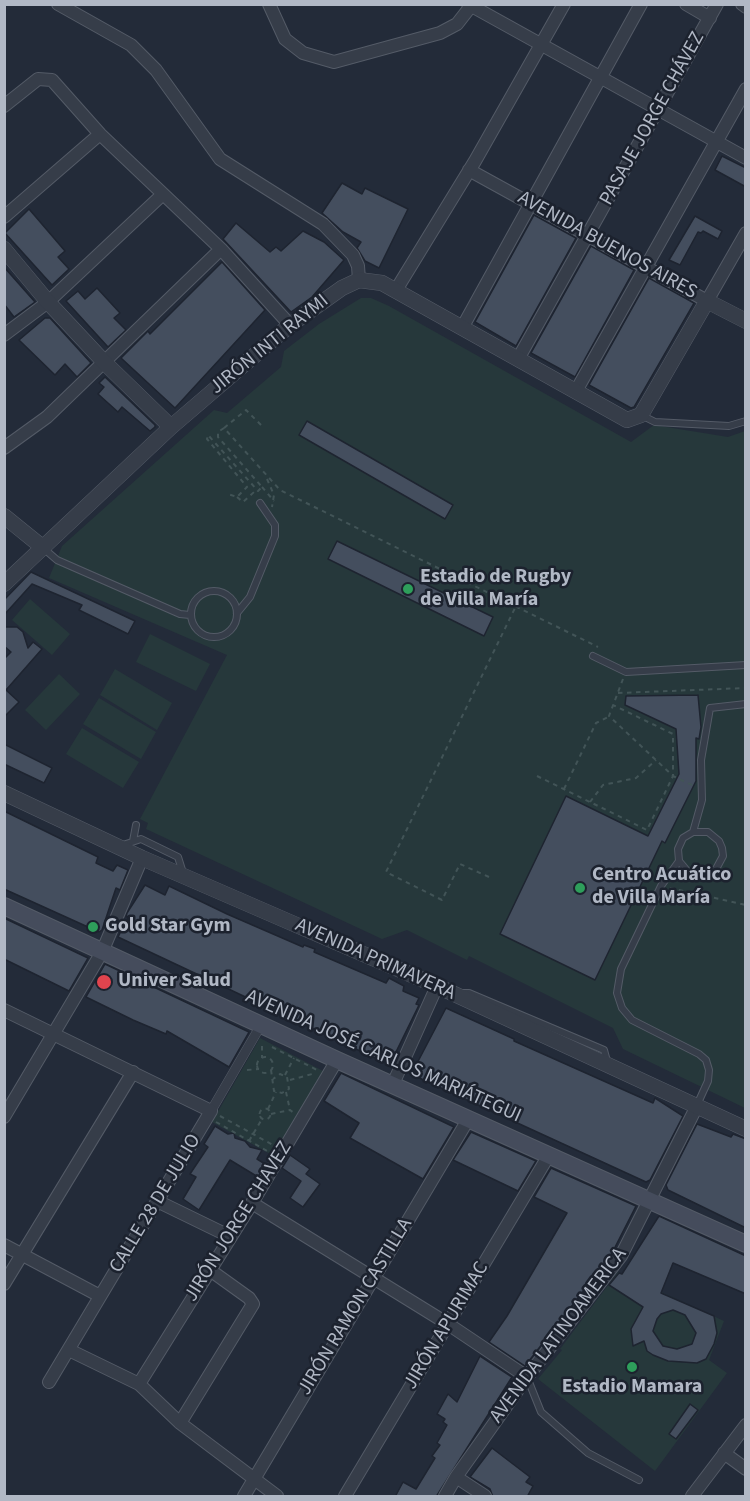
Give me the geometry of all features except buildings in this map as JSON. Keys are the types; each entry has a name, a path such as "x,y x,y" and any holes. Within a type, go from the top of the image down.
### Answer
{"main road":[{"name":"AVENIDA JOSÉ CARLOS MARIÁTEGUI","path":"4,906 337,1060 746,1244"}],"street":[{"path":"58,4 131,45 156,70 220,159 323,224 353,255 358,266 359,280 382,282 627,420 641,415 746,233"},
{"path":"269,4 285,39 303,54 334,62 440,33 457,24 470,5 488,9 541,44 746,158"},
{"path":"396,290 469,170 564,4"},
{"path":"462,328 640,4"},
{"path":"686,4 710,18"},
{"name":"PASAJE JORGE CHÁVEZ","path":"518,359 717,4"},
{"path":"741,4 746,7"},
{"path":"4,106 38,79 52,80 100,134 221,249 291,325"},
{"path":"576,391 746,89"},
{"path":"4,217 100,134"},
{"name":"AVENIDA BUENOS AIRES","path":"469,170 746,321"},
{"path":"4,335 48,302 162,195"},
{"path":"4,249 48,302 105,363 171,427"},
{"path":"4,448 47,417 221,249"},
{"name":"JIRÓN INTI RAYMI","path":"4,584 171,427 291,325 342,288 359,280"},
{"path":"4,516 42,546"},
{"name":"AVENIDA PRIMAVERA","path":"4,793 126,844 142,858 437,986 746,1129"},
{"path":"4,1117 102,952 142,858"},
{"path":"393,1084 437,986"},
{"path":"4,1010 211,1111"},
{"name":"CALLE 28 DE JULIO","path":"50,1382 261,1025"},
{"name":"JIRÓN JORGE CHAVEZ","path":"139,1384 252,1203 337,1060"},
{"path":"4,1284 134,1072"},
{"name":"AVENIDA LATINOAMERICA","path":"445,1497 456,1477 527,1377 621,1256 651,1201 697,1106"},
{"name":"JIRÓN RAMON CASTILLA","path":"244,1497 469,1118"},
{"name":"JIRÓN APURIMAC","path":"345,1497 549,1155"},
{"path":"157,1201 231,1237"},
{"path":"252,1203 448,1324 527,1377"},
{"path":"4,1245 100,1296"},
{"path":"180,1423 253,1304 249,1298 210,1270"},
{"path":"69,1350 139,1384 180,1423 277,1497"},
{"path":"692,1497 746,1425"},
{"path":"724,1453 746,1469"},
{"path":"456,1477 484,1497"}],"lane":[{"path":"641,415 655,422 729,426 746,421"},
{"path":"237,613 230,596 213,590 196,598 190,615 198,632 215,638 231,630 237,613 250,597 275,536 275,525 260,503"},
{"path":"42,546 57,560 180,614 190,615"},
{"path":"593,656 626,672 746,665"},
{"path":"693,832 702,800 703,744 710,708 746,704"},
{"path":"126,844 136,825"},
{"path":"679,861 689,873 703,876 716,869 720,863 722,848 714,836 701,831 693,832 680,843 679,861 662,886 621,969 617,993 622,1008 632,1020 699,1054 706,1060 709,1070 708,1081 697,1106"},
{"path":"126,844 141,839 178,857 183,876"},
{"path":"527,1377 541,1412 588,1453 639,1480"}],"path":[{"path":"261,425 246,410 218,432 218,437 274,502"},
{"path":"224,428 280,490 598,647"},
{"path":"237,497 248,487 207,439 208,435 258,491 262,487"},
{"path":"268,478 267,484 274,495"},
{"path":"228,494 237,497 242,502 246,500"},
{"path":"489,877 460,864 442,900 386,872 516,606"},
{"path":"564,789 596,723 609,716 626,672"},
{"path":"618,693 746,688"},
{"path":"537,776 647,830 673,776 673,734 614,705"},
{"path":"609,716 673,776 702,790"},
{"path":"590,802 603,785 636,778 656,760"},
{"path":"662,886 746,905"},
{"path":"256,1051 261,1041 321,1072"},
{"path":"271,1070 261,1072 257,1066 259,1060 268,1058 272,1064 272,1087 276,1092"},
{"path":"285,1075 294,1058"},
{"path":"245,1070 250,1060"},
{"path":"290,1080 321,1072"},
{"path":"316,1080 321,1072"},
{"path":"273,1079 280,1074 290,1080"},
{"path":"290,1080 286,1092 290,1110"},
{"path":"276,1092 286,1092"},
{"path":"268,1109 276,1092"},
{"path":"249,1141 262,1119 260,1111 268,1109"},
{"path":"268,1109 271,1113"},
{"path":"271,1113 290,1110 296,1114"},
{"path":"262,1119 268,1119 271,1113"},
{"path":"219,1115 253,1134 281,1154 249,1141 215,1122 219,1115"}],"shaded area":[{"path":"361,298 371,298 389,306 631,442 654,425 728,437 745,431 745,1108 623,1049 613,1028 469,956 467,960 407,930 382,939 146,829 148,823 140,819 227,655 49,578 62,546 214,410 227,413 281,367 284,351 319,324"},
{"path":"30,599 70,634 52,655 12,620"},
{"path":"150,634 210,664 196,691 136,662"},
{"path":"115,669 172,703 157,730 100,695"},
{"path":"59,674 80,694 46,730 25,710"},
{"path":"99,698 156,732 141,759 83,724"},
{"path":"82,728 139,762 123,788 66,754"},
{"path":"260,1038 323,1071 274,1156 212,1122"},
{"name":"Estadio Mamara","path":"618,1272 724,1321 709,1360 727,1373 655,1471 538,1379 562,1350 560,1349"}],"place":[{"name":"Estadio de Rugby de Villa María","path":"408,589"},
{"name":"Centro Acuático de Villa María","path":"580,888"},
{"name":"Gold Star Gym","path":"93,927"},
{"name":"Univer Salud","path":"104,982"},
{"name":"Estadio Mamara","path":"632,1367"}]}
